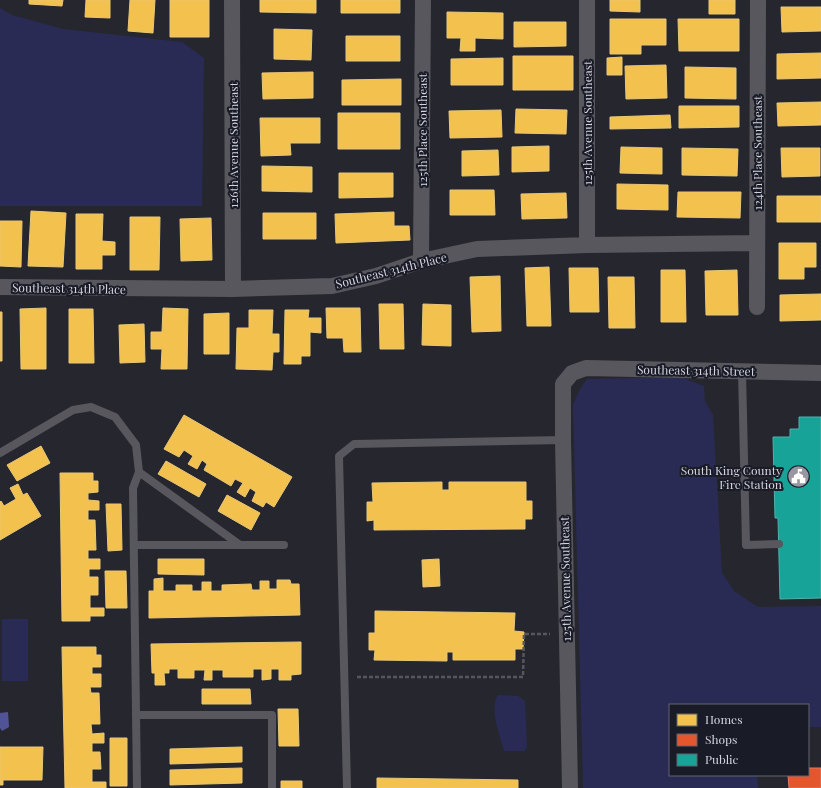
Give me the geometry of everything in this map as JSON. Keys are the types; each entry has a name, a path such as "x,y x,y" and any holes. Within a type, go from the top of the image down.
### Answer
{"street":[{"name":"126th Avenue Southeast","path":"232,0 233,289"},
{"name":"125th Place Southeast","path":"421,261 423,0"},
{"name":"125th Avenue Southeast","path":"587,0 587,245"},
{"name":"124th Place Southeast","path":"757,307 758,0"},
{"name":"Southeast 314th Place","path":"0,287 233,289 332,286 376,276 421,261 476,249 587,245 757,242"},
{"name":"Southeast 314th Street","path":"572,373 586,368 821,374"},
{"name":"125th Avenue Southeast","path":"570,788 563,384 572,373"}],"lane":[{"path":"742,372 746,545 779,544"},
{"path":"0,453 73,410 91,406 115,417 136,445 139,472 133,488 137,788"},
{"path":"347,788 339,456 354,444 563,440"},
{"path":"139,472 240,545"},
{"path":"134,545 284,545"},
{"path":"136,715 272,715 272,788"}],"path":[{"path":"344,677 523,677 524,634 567,634"}],"shaded area":[{"path":"0,8 12,15 63,29 182,42 204,58 202,206 0,206"},
{"path":"680,377 704,386 705,401 713,415 722,573 734,591 758,607 821,606 821,727 809,727 809,704 669,704 669,776 757,776 758,788 583,788 573,405 579,391 587,379"},
{"path":"2,619 28,619 28,681 2,681"},
{"path":"498,695 518,696 525,701 527,747 525,751 504,751 495,714"}],"water":[{"path":"8,712 9,727 2,731 0,728 0,713"}],"building: Homes":[{"path":"29,0 63,0 62,6 29,4"},
{"path":"86,0 110,0 110,18 85,17"},
{"path":"130,0 155,0 153,33 128,31"},
{"path":"170,0 209,0 209,37 170,37"},
{"path":"260,0 316,0 316,13 260,12"},
{"path":"341,0 400,0 400,13 341,13"},
{"path":"610,0 640,0 640,12 610,11"},
{"path":"709,0 735,0 735,14 709,14"},
{"path":"781,7 821,7 821,31 782,32"},
{"path":"447,12 503,13 503,39 475,38 475,51 460,51 461,38 447,38"},
{"path":"610,19 666,19 666,45 641,45 641,54 610,54"},
{"path":"678,19 739,19 739,51 679,51"},
{"path":"514,22 566,22 566,46 514,47"},
{"path":"274,29 312,30 311,60 274,59"},
{"path":"346,36 400,36 400,61 346,61"},
{"path":"821,53 821,78 777,79 777,54"},
{"path":"513,56 573,56 573,90 513,90"},
{"path":"622,57 622,75 607,75 607,58"},
{"path":"503,58 503,85 451,85 451,59"},
{"path":"666,65 667,98 626,99 625,66"},
{"path":"685,67 736,68 736,99 685,98"},
{"path":"313,72 313,98 263,99 262,73"},
{"path":"401,79 401,105 342,105 342,80"},
{"path":"821,102 821,125 778,126 777,103"},
{"path":"679,106 739,106 739,127 679,128"},
{"path":"516,109 567,110 566,134 515,133"},
{"path":"501,110 502,137 450,138 449,111"},
{"path":"338,113 400,113 400,149 338,149"},
{"path":"670,115 671,128 610,129 610,117"},
{"path":"260,118 320,118 320,143 290,143 291,155 261,156"},
{"path":"549,146 549,171 512,172 512,147"},
{"path":"621,147 662,148 662,174 620,173"},
{"path":"682,148 738,149 737,176 682,175"},
{"path":"781,148 820,148 820,176 782,177"},
{"path":"498,150 499,175 462,176 462,151"},
{"path":"262,166 312,167 312,192 262,191"},
{"path":"339,173 393,173 393,197 339,198"},
{"path":"617,184 668,185 668,210 617,209"},
{"path":"450,190 494,190 495,215 450,215"},
{"path":"678,192 741,192 740,218 677,217"},
{"path":"566,193 567,218 522,219 521,194"},
{"path":"777,196 821,196 821,222 777,222"},
{"path":"31,211 66,213 63,267 28,266"},
{"path":"394,212 394,226 409,226 410,240 336,243 335,214"},
{"path":"263,213 316,213 316,239 263,239"},
{"path":"76,214 103,214 102,241 115,242 115,255 102,255 102,269 76,269"},
{"path":"130,217 160,217 159,270 130,270"},
{"path":"211,218 212,260 181,261 180,219"},
{"path":"0,221 22,221 21,267 0,266"},
{"path":"779,243 816,243 816,267 804,267 804,279 779,279"},
{"path":"549,267 551,326 527,326 525,268"},
{"path":"569,268 598,268 599,312 570,312"},
{"path":"661,270 685,270 686,322 661,322"},
{"path":"737,270 738,315 706,315 705,271"},
{"path":"500,276 501,331 472,332 470,277"},
{"path":"608,277 634,277 635,328 609,328"},
{"path":"821,294 821,320 780,321 780,295"},
{"path":"379,304 403,304 404,349 380,349"},
{"path":"423,304 451,305 451,346 422,345"},
{"path":"46,308 46,369 21,369 20,309"},
{"path":"163,308 188,309 187,369 161,369 162,349 151,349 151,332 162,332"},
{"path":"326,308 360,308 361,352 344,352 343,338 327,338"},
{"path":"69,309 93,309 94,363 69,363"},
{"path":"249,310 273,310 272,334 279,334 279,352 273,352 272,370 236,369 237,328 249,328"},
{"path":"285,310 309,310 308,318 321,318 321,333 310,332 310,356 301,356 301,364 284,364"},
{"path":"0,312 2,312 2,361 0,361"},
{"path":"229,313 229,354 204,354 204,314"},
{"path":"144,324 145,362 120,363 119,325"},
{"path":"184,415 292,477 274,507 266,502 263,507 252,501 256,492 250,488 245,497 237,492 243,483 235,479 231,486 204,470 207,464 202,460 197,469 188,464 193,456 184,450 179,457 164,449"},
{"path":"41,446 50,463 17,481 7,465"},
{"path":"166,461 206,484 199,497 158,474"},
{"path":"60,473 93,473 93,481 98,481 98,492 88,493 88,500 99,501 99,510 88,510 88,520 95,520 96,550 88,550 88,559 100,559 100,569 89,569 89,577 98,577 98,595 90,595 90,608 104,608 104,616 90,616 90,621 62,621"},
{"path":"442,482 442,490 449,490 449,482 526,482 526,501 532,501 532,519 525,519 525,529 374,530 374,520 367,521 367,502 373,502 372,483"},
{"path":"18,484 23,495 27,493 41,516 0,540 0,502 1,501 4,506 16,499 10,488"},
{"path":"227,495 260,513 251,530 218,511"},
{"path":"106,504 121,504 122,550 108,551"},
{"path":"158,559 204,559 204,575 158,574"},
{"path":"439,559 440,586 423,587 422,560"},
{"path":"105,571 126,571 127,608 106,608"},
{"path":"163,578 163,591 176,591 176,585 192,585 192,591 202,591 202,582 211,582 211,591 222,591 222,585 251,584 252,590 260,590 260,581 269,581 269,589 277,589 277,580 290,580 291,584 299,584 300,615 149,618 149,591 154,591 154,579"},
{"path":"375,611 515,613 514,631 524,632 523,649 515,649 515,660 453,660 453,652 447,652 447,661 374,660 375,650 369,650 369,633 375,633"},
{"path":"301,642 301,674 291,675 291,680 279,680 279,669 271,669 271,679 262,680 262,669 253,669 253,677 223,677 223,670 212,670 212,680 204,680 205,670 194,670 194,678 178,678 178,669 169,669 169,673 164,673 165,685 155,685 155,673 152,673 151,644"},
{"path":"62,647 96,647 96,655 101,655 101,667 92,667 92,674 101,674 101,687 90,687 91,693 99,693 100,724 91,724 92,734 104,733 104,743 92,743 92,752 100,752 101,769 92,769 92,782 106,782 106,788 65,788"},
{"path":"202,689 250,689 251,704 202,704"},
{"path":"278,709 298,709 299,746 279,746"},
{"path":"110,738 127,738 127,786 110,786"},
{"path":"0,747 43,747 42,780 3,780 3,785 0,785"},
{"path":"242,747 242,762 170,764 170,749"},
{"path":"242,768 242,783 170,785 170,770"},
{"path":"377,778 518,780 518,788 377,788"},
{"path":"281,781 302,781 302,788 281,788"}],"building: Shops":[{"path":"809,768 821,768 821,788 789,788 788,776 809,776"}],"building: Public":[{"name":"South King County Fire Station","path":"799,417 821,417 821,598 780,599 778,518 775,518 773,437 790,437 790,429 799,429"}],"place":[{"name":"South King County Fire Station","path":"798,477"}]}
